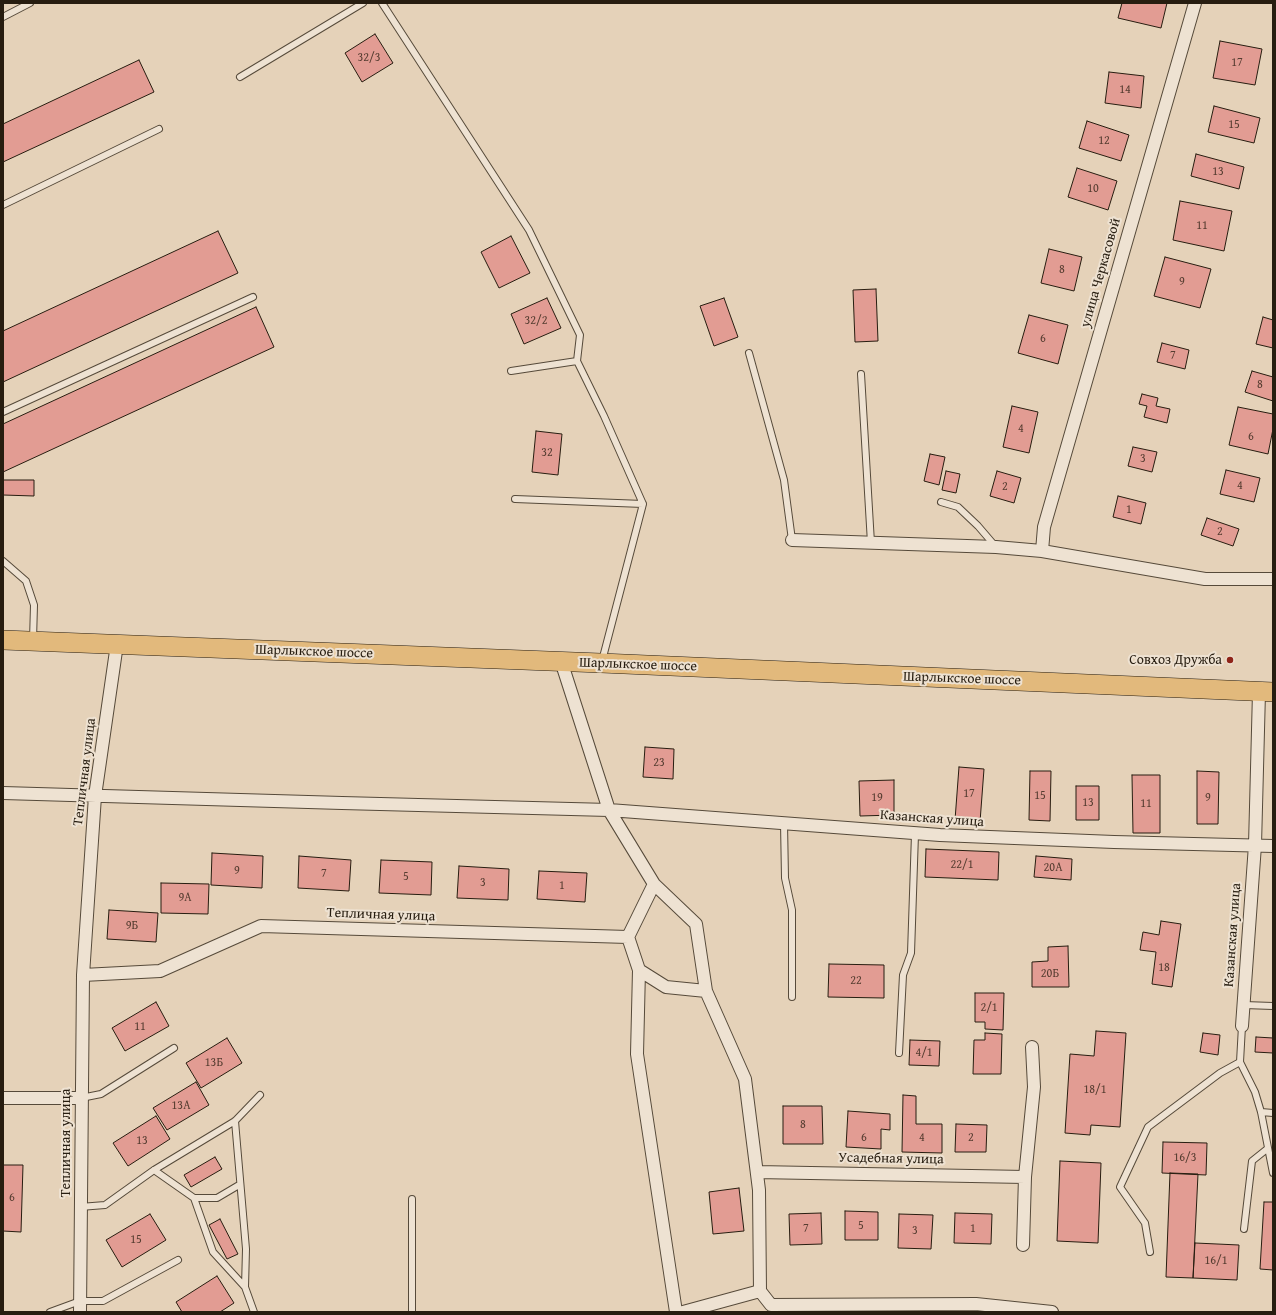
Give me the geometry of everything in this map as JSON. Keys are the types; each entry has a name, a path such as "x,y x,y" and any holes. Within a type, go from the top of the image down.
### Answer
{"main road":[{"name":"Шарлыкское шоссе","path":"3,640 561,661 1266,692"}],"street":[{"name":"улица Черкасовой","path":"1042,551 1044,527 1195,3"},
{"path":"792,540 996,547 1042,551 1205,580 1273,579"},
{"name":"Тепличная улица","path":"80,1307 81,1098 84,975 95,796 117,644"},
{"path":"561,661 609,810 654,884 696,924 706,991 745,1079 759,1190 760,1291 772,1308 976,1304 1052,1312"},
{"path":"1255,845 1266,692"},
{"name":"Казанская улица","path":"3,793 609,810 915,834 1114,842 1273,846"},
{"name":"Казанская улица","path":"1242,1026 1255,845"},
{"path":"654,884 628,937 639,970 637,1054 676,1312"},
{"name":"Тепличная улица","path":"84,975 160,971 261,926 628,937"},
{"path":"639,970 666,987 706,991"},
{"path":"1023,1245 1025,1177 1034,1087 1032,1047"},
{"path":"3,1098 81,1098"},
{"name":"Усадебная улица","path":"756,1172 1025,1177"},
{"path":"683,1312 760,1291"}],"lane":[{"path":"3,17 30,3"},
{"path":"240,77 363,3"},
{"path":"382,3 529,230 580,335 577,361 604,416 643,504 602,663"},
{"path":"3,205 159,128"},
{"path":"3,412 253,296"},
{"path":"749,353 784,480 792,540"},
{"path":"511,371 577,361"},
{"path":"861,374 871,543"},
{"path":"515,499 643,504"},
{"path":"941,502 958,507 978,526 996,547"},
{"path":"3,561 26,581 34,605 32,641"},
{"path":"784,823 785,878 792,910 792,997"},
{"path":"899,1053 903,975 911,953 915,834"},
{"path":"1244,1005 1273,1006"},
{"path":"1242,1026 1240,1062 1255,1092 1261,1112 1267,1149 1273,1173"},
{"path":"81,1098 101,1094 174,1048"},
{"path":"1150,1252 1145,1223 1120,1187 1148,1127 1220,1073 1240,1062"},
{"path":"80,1207 105,1205 154,1170 235,1121 260,1094"},
{"path":"1261,1112 1273,1113"},
{"path":"235,1121 246,1249 244,1287"},
{"path":"1244,1229 1252,1161 1267,1149"},
{"path":"154,1170 194,1198 217,1198 240,1185"},
{"path":"194,1198 213,1252 244,1287 254,1312"},
{"path":"412,1199 412,1312"},
{"path":"50,1312 80,1307 103,1301 178,1260"}],"building":[{"path":"1122,3 1167,3 1161,28 1118,18"},
{"path":"375,34 393,63 362,82 345,53"},
{"path":"1220,41 1262,49 1255,85 1213,78"},
{"path":"139,60 154,92 3,162 3,124"},
{"path":"1109,72 1144,76 1141,108 1105,103"},
{"path":"1214,106 1260,118 1254,143 1208,132"},
{"path":"1087,121 1129,135 1121,161 1079,148"},
{"path":"1196,154 1244,167 1239,189 1191,176"},
{"path":"1077,168 1117,181 1108,210 1068,197"},
{"path":"1180,201 1232,211 1224,251 1173,240"},
{"path":"218,231 238,273 3,382 3,331"},
{"path":"511,236 530,273 499,288 481,252"},
{"path":"1049,249 1082,257 1074,291 1041,283"},
{"path":"1165,257 1211,269 1200,308 1154,296"},
{"path":"876,289 878,341 855,342 853,290"},
{"path":"547,298 561,328 524,344 511,314"},
{"path":"724,298 738,337 714,346 700,306"},
{"path":"256,307 274,347 3,472 3,424"},
{"path":"1029,315 1068,325 1058,364 1018,353"},
{"path":"1263,317 1273,320 1273,348 1256,344"},
{"path":"1162,343 1189,350 1185,369 1157,362"},
{"path":"1252,371 1273,377 1273,401 1245,392"},
{"path":"1142,394 1158,398 1156,406 1170,409 1167,423 1144,417 1147,406 1139,404"},
{"path":"1012,406 1038,412 1029,453 1003,447"},
{"path":"1238,407 1273,414 1273,429 1268,454 1229,445"},
{"path":"536,431 562,434 558,475 532,472"},
{"path":"1133,447 1157,452 1152,472 1128,466"},
{"path":"930,454 945,457 939,485 924,481"},
{"path":"1226,470 1260,478 1254,502 1220,494"},
{"path":"946,471 960,474 956,493 942,490"},
{"path":"997,471 1021,478 1014,503 990,496"},
{"path":"3,480 34,480 34,496 3,495"},
{"path":"1118,496 1146,503 1141,524 1113,517"},
{"path":"1207,518 1239,529 1233,546 1201,535"},
{"path":"645,747 674,749 673,779 643,777"},
{"path":"959,767 984,769 980,822 955,820"},
{"path":"1030,771 1051,771 1050,821 1029,820"},
{"path":"1197,771 1219,772 1218,824 1197,824"},
{"path":"1132,775 1160,775 1160,833 1133,833"},
{"path":"894,780 894,815 860,816 859,781"},
{"path":"1076,786 1099,786 1099,820 1076,820"},
{"path":"926,849 999,852 998,880 925,877"},
{"path":"212,853 263,856 262,888 211,885"},
{"path":"299,856 351,860 349,891 298,888"},
{"path":"1036,856 1072,859 1071,880 1034,877"},
{"path":"381,860 432,862 431,895 379,893"},
{"path":"459,866 509,869 508,900 457,898"},
{"path":"539,871 587,873 585,902 537,899"},
{"path":"161,883 209,884 208,914 161,913"},
{"path":"109,910 158,913 156,942 107,939"},
{"path":"1161,921 1181,924 1172,987 1152,984 1156,952 1140,950 1143,932 1159,935"},
{"path":"1068,946 1069,987 1032,987 1032,962 1048,961 1048,947"},
{"path":"829,964 884,965 884,998 828,997"},
{"path":"975,993 1004,993 1003,1030 985,1029 985,1022 975,1022"},
{"path":"156,1002 169,1026 125,1051 112,1028"},
{"path":"1096,1031 1126,1033 1120,1127 1091,1125 1090,1135 1065,1133 1070,1054 1094,1056"},
{"path":"985,1033 1002,1034 1001,1074 973,1074 974,1040 985,1040"},
{"path":"1203,1033 1220,1035 1218,1055 1200,1052"},
{"path":"1256,1037 1273,1038 1273,1053 1255,1052"},
{"path":"227,1038 242,1063 201,1088 186,1063"},
{"path":"910,1040 940,1041 939,1066 909,1065"},
{"path":"196,1082 209,1105 167,1130 153,1108"},
{"path":"903,1095 916,1096 916,1124 942,1124 942,1153 902,1152"},
{"path":"783,1106 822,1106 823,1144 783,1144"},
{"path":"848,1111 890,1114 890,1130 881,1129 881,1149 846,1147"},
{"path":"156,1116 170,1139 128,1166 113,1143"},
{"path":"956,1124 987,1125 986,1152 955,1152"},
{"path":"1163,1142 1207,1143 1206,1175 1162,1173"},
{"path":"215,1157 222,1169 191,1187 184,1175"},
{"path":"1060,1161 1101,1163 1098,1243 1057,1241"},
{"path":"3,1165 23,1165 21,1232 3,1231"},
{"path":"1170,1173 1198,1174 1193,1278 1166,1277"},
{"path":"739,1188 744,1231 713,1234 709,1192"},
{"path":"1264,1202 1273,1202 1273,1270 1260,1269"},
{"path":"845,1211 878,1212 878,1240 845,1240"},
{"path":"821,1213 822,1244 790,1245 789,1214"},
{"path":"955,1213 992,1214 991,1244 954,1243"},
{"path":"150,1214 166,1240 122,1267 106,1240"},
{"path":"899,1214 933,1215 931,1249 898,1248"},
{"path":"220,1219 238,1254 227,1259 209,1225"},
{"path":"1195,1243 1239,1245 1237,1280 1193,1278"},
{"path":"217,1276 234,1303 220,1312 182,1312 176,1302"}],"place":[{"name":"Совхоз Дружба","path":"1230,660"}]}
